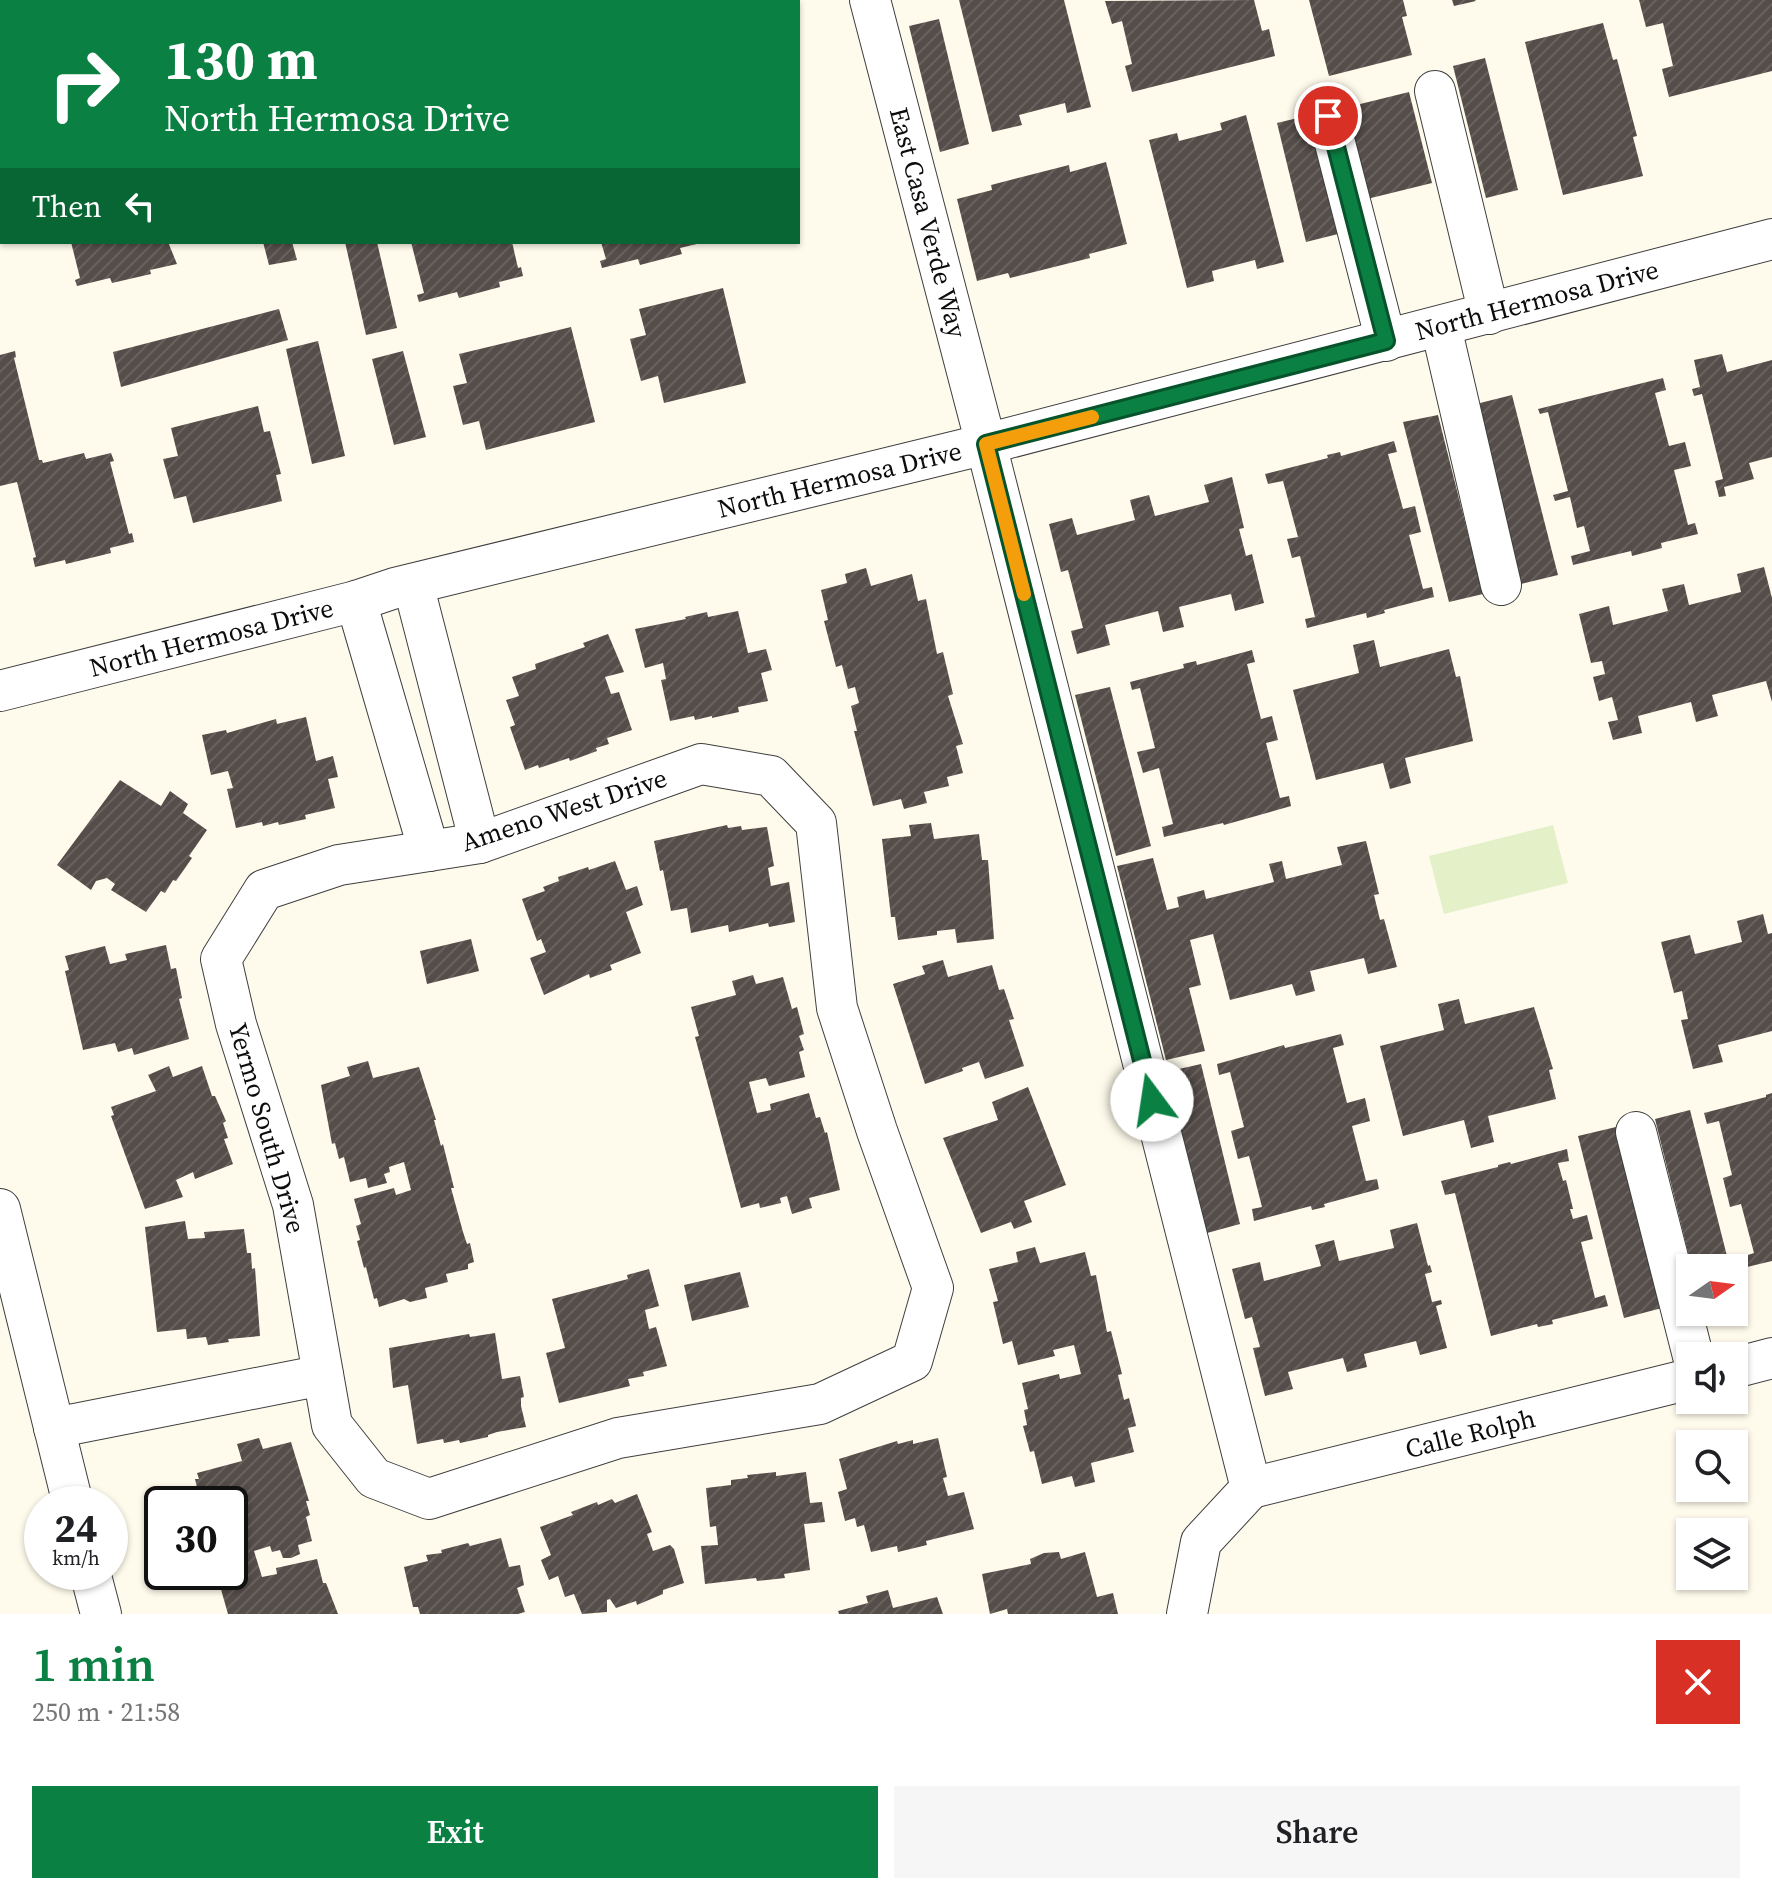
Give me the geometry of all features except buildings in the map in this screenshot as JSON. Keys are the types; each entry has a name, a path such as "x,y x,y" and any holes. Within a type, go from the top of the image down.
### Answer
{"street":[{"name":"East Casa Verde Way","path":"870,0 1251,1488"},
{"path":"1435,91 1489,314"},
{"path":"1328,116 1386,341"},
{"name":"North Hermosa Drive","path":"0,691 413,584 986,444 1772,239"},
{"path":"1441,327 1501,585"},
{"path":"413,584 480,843"},
{"path":"356,601 429,851"},
{"path":"392,725 445,709"},
{"name":"Ameno West Drive","path":"264,890 339,865 480,843 701,764 771,776 816,823 837,1008 933,1288 912,1361 820,1404 618,1438 429,1499 374,1478 332,1425"},
{"name":"Yermo South Drive","path":"264,890 221,959 236,1024 293,1205 332,1425"},
{"path":"1636,1132 1689,1342"},
{"path":"0,1209 68,1486"},
{"path":"1748,1364 1772,1358"},
{"path":"54,1428 323,1375"},
{"name":"Calle Rolph","path":"1251,1488 1676,1382"},
{"path":"1187,1614 1201,1542 1251,1488"},
{"path":"95,1590 101,1614"}],"green space":[{"path":"1553,825 1568,883 1444,914 1429,856"}],"slow traffic":[{"path":"1024,594 986,444 1092,417"}],"route":[{"path":"1152,1100 986,444 1386,341 1328,116"}]}
